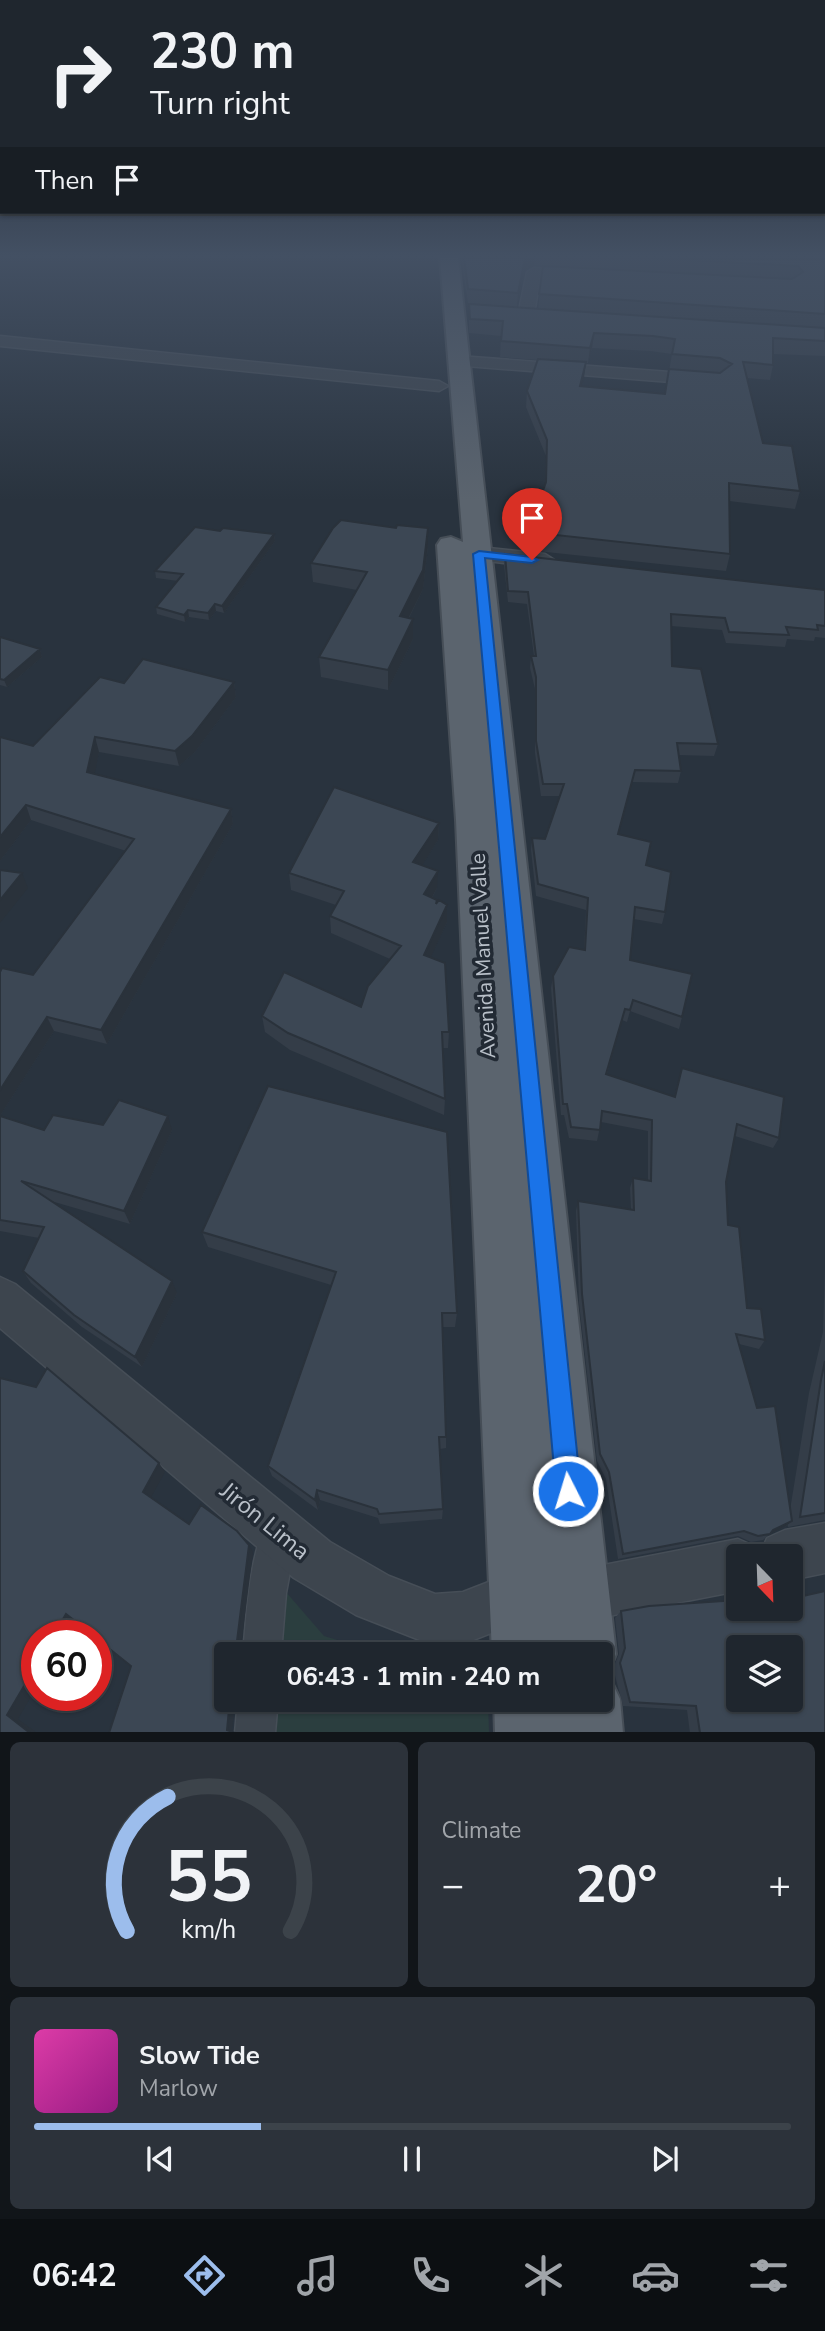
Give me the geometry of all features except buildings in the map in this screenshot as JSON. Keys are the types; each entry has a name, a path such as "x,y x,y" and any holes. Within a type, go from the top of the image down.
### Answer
{"main road":[{"name":"Avenida Manuel Valle","path":"443,339 449,374 465,553 552,1625"},
{"name":"Avenida Manuel Valle","path":"449,374 456,339"},
{"name":"Avenida Manuel Valle","path":"465,553 474,820 552,1625"},
{"path":"528,1712 529,1732"},
{"path":"587,1712 589,1732"}],"street":[{"path":"0,341 449,374 717,381"},
{"path":"465,553 562,563"},
{"name":"Jirón Lima","path":"0,1299 312,1560 374,1597 435,1620 463,1619 552,1625 726,1569"},
{"path":"263,1642 267,1593 279,1534"},
{"path":"803,1552 825,1548"},
{"path":"256,1732 257,1712"}],"shaded area":[{"path":"279,1584 324,1636 344,1642 274,1642"},
{"path":"268,1712 488,1712 489,1732 267,1732"}],"route":[{"path":"532,560 479,554 568,1491"}]}
